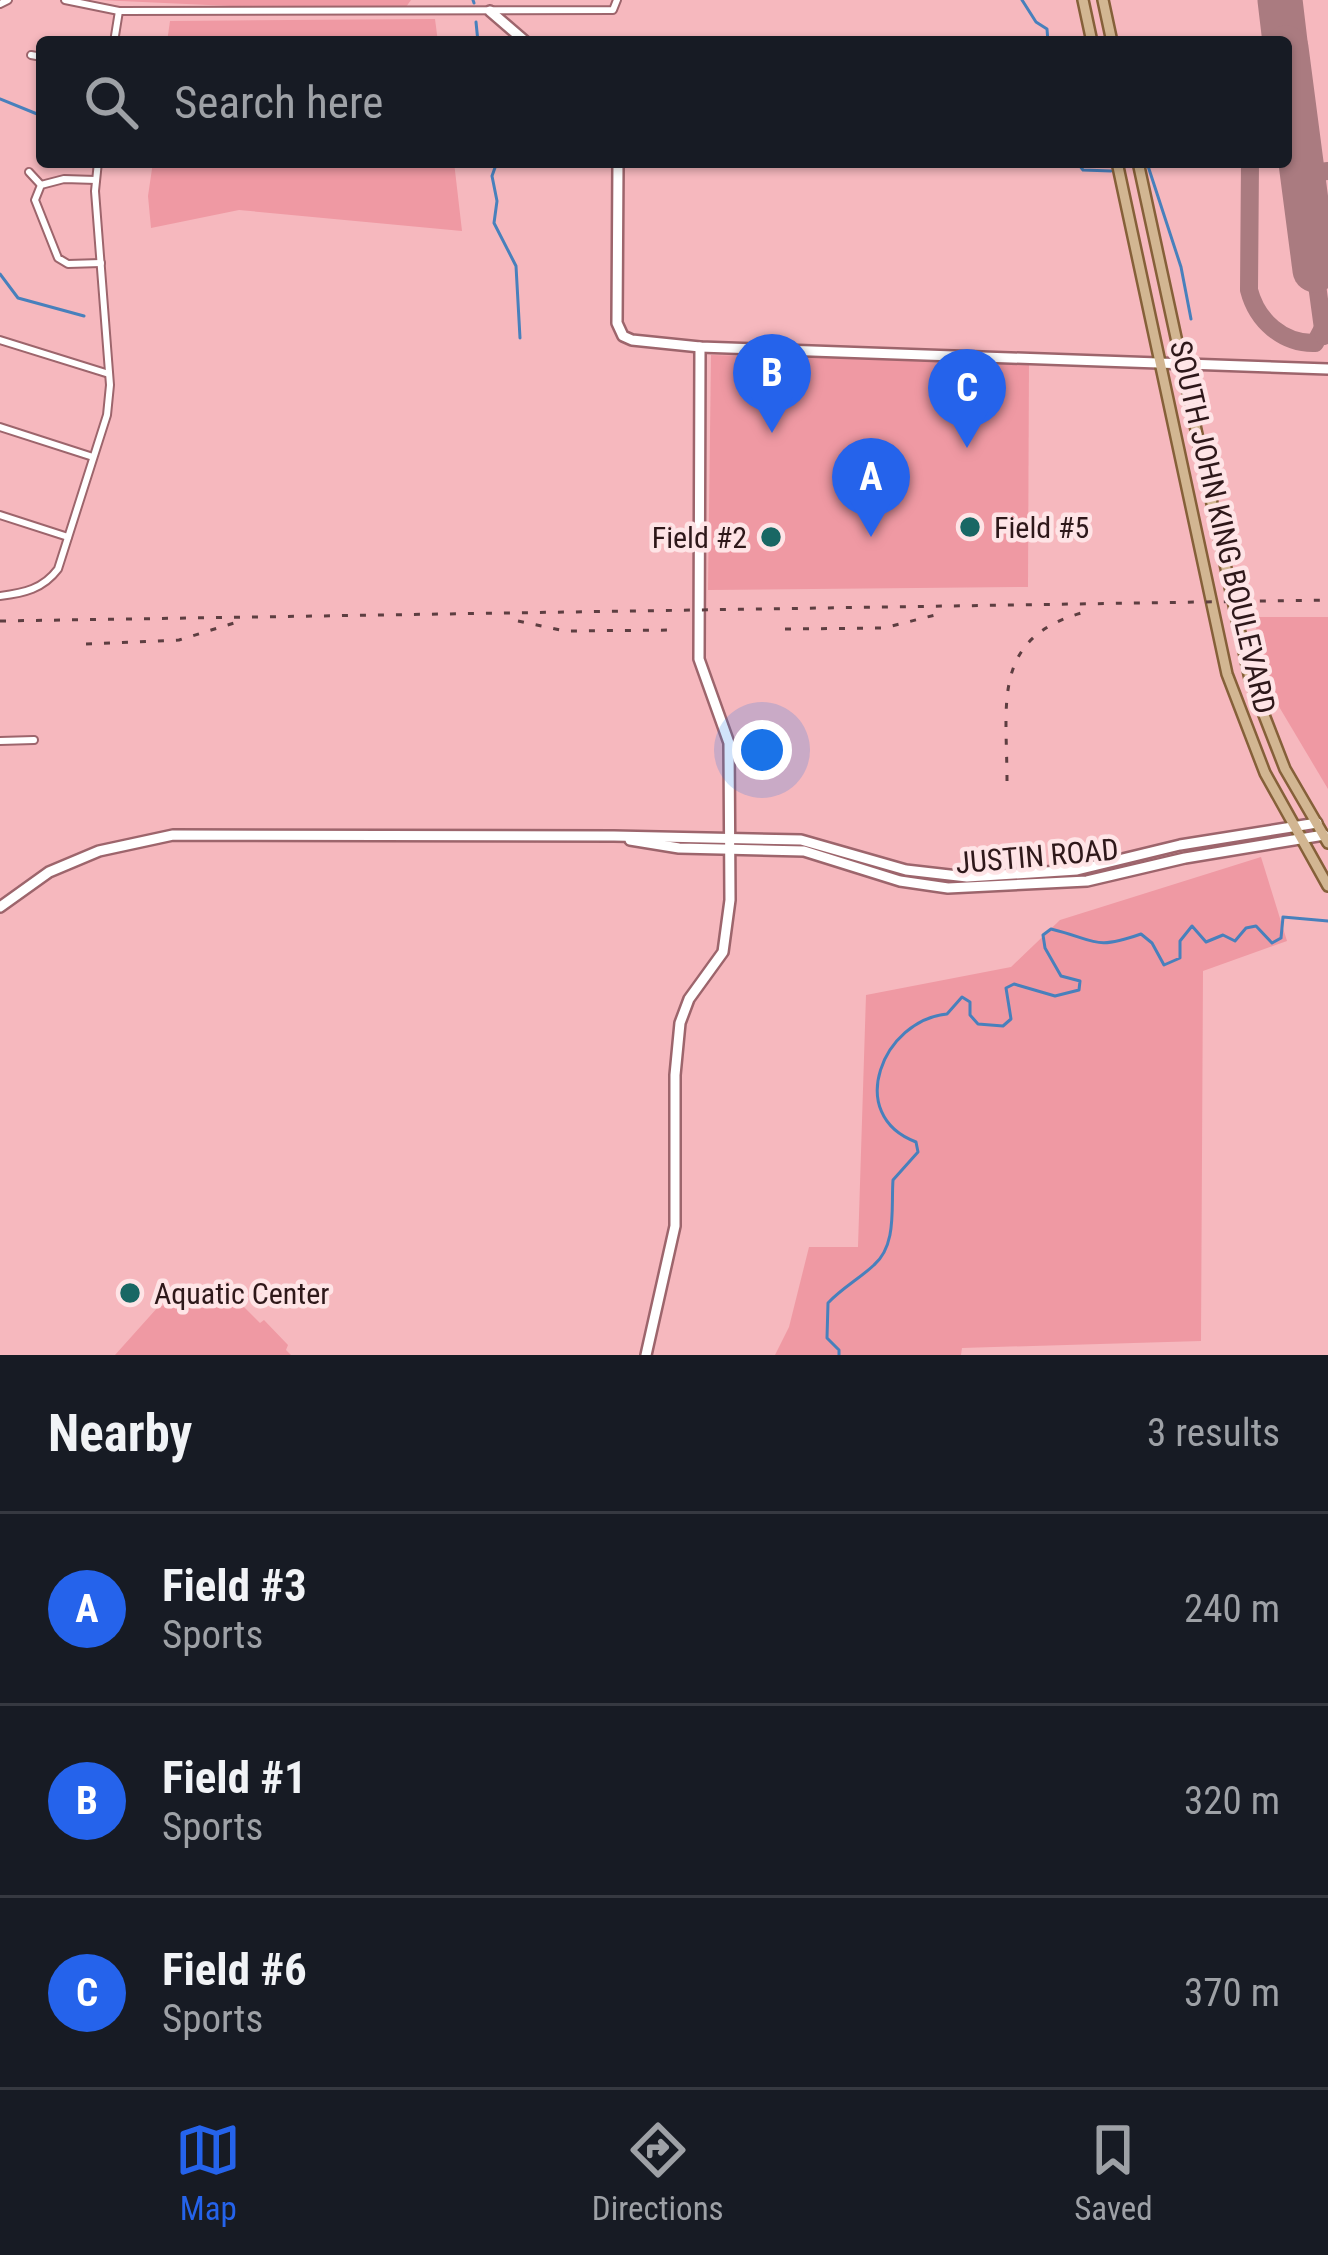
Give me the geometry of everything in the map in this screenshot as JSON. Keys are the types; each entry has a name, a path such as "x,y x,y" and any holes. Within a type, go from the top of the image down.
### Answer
{"main road":[{"path":"1083,0 1091,36"},
{"path":"1103,0 1111,36"},
{"name":"SOUTH JOHN KING BOULEVARD","path":"1118,168 1227,674 1246,731 1328,886"},
{"name":"SOUTH JOHN KING BOULEVARD","path":"1139,168 1250,679 1285,769 1326,839"}],"street":[{"path":"0,4 8,0"},
{"path":"65,0 119,11 613,10 617,0"},
{"path":"116,36 119,11"},
{"path":"490,11 519,36"},
{"path":"31,56 36,56"},
{"path":"0,596 36,588 58,568 107,415 109,374 97,168"},
{"path":"618,168 618,327 632,340 700,347 1328,368"},
{"path":"28,172 41,185"},
{"path":"96,180 51,180 41,185 36,204 58,258 68,264 101,263"},
{"path":"0,340 109,374"},
{"path":"646,1355 675,1226 680,1023 688,999 723,952 730,900 729,743 700,659 700,347"},
{"path":"0,427 93,457"},
{"path":"0,515 68,537"},
{"path":"0,741 34,740"},
{"name":"JUSTIN ROAD","path":"0,907 49,872 100,850 172,835 614,836 679,848 729,843 844,855 906,870 967,877 1077,870 1180,845 1317,824"},
{"name":"JUSTIN ROAD","path":"844,855 900,881 967,888 1087,880 1185,858 1302,838 1326,839"}],"shaded area":[{"path":"99,0 411,0 406,7 252,7"},
{"path":"435,19 437,36 168,36 170,21"},
{"path":"152,168 455,168 462,231 239,210 151,228"},
{"path":"711,355 1029,362 1028,587 708,590"},
{"path":"1253,617 1328,617 1328,789 1278,705"},
{"path":"1261,857 1287,941 1203,971 1201,1341 962,1348 961,1355 775,1355 789,1327 809,1247 858,1247 866,995 1011,967 1060,920"},
{"path":"192,1296 226,1305 236,1299 260,1323 264,1320 288,1345 291,1355 115,1355 158,1307"}],"waterway":[{"path":"1022,0 1036,22 1047,29 1048,36"},
{"path":"476,22 477,36"},
{"path":"0,99 36,114"},
{"path":"495,168 494,223 516,266 520,338"},
{"path":"1082,168 1111,171"},
{"path":"1149,168 1181,267 1191,319"},
{"path":"0,274 18,298 84,316"},
{"path":"839,1355 827,1338 828,1303 881,1257 891,1226 893,1180 918,1152 916,1142 894,1129 881,1111 877,1091 880,1070 905,1033 924,1020 947,1014 962,997 970,1002 970,1015 978,1024 1003,1026 1011,1019 1006,988 1014,984 1055,996 1079,990 1080,981 1061,976 1045,948 1043,935 1051,929 1103,943 1141,934 1164,965 1180,958 1180,941 1192,926 1206,942 1223,935 1235,941 1246,928 1256,926 1272,943 1281,938 1283,917 1328,921"}],"taxiway":[{"path":"1250,168 1249,290 1258,312 1292,340 1315,343 1323,328"},
{"path":"1303,174 1328,171"},
{"path":"1315,270 1324,336"}],"runway":[{"path":"1280,0 1284,36"},
{"path":"1292,94 1315,270"}],"railway":[{"path":"0,621 1328,600"},
{"path":"1007,781 1007,699 1019,656 1033,638 1055,623 1085,612"},
{"path":"785,629 884,628 943,613"},
{"path":"518,621 565,631 675,630"},
{"path":"86,644 179,640 234,623"}],"place":[{"name":"Field #1","path":"772,433"},
{"name":"Field #6","path":"967,448"},
{"name":"Field #5","path":"970,527"},
{"name":"Field #2","path":"771,537"},
{"name":"Field #3","path":"871,537"},
{"name":"Aquatic Center","path":"130,1293"}]}
